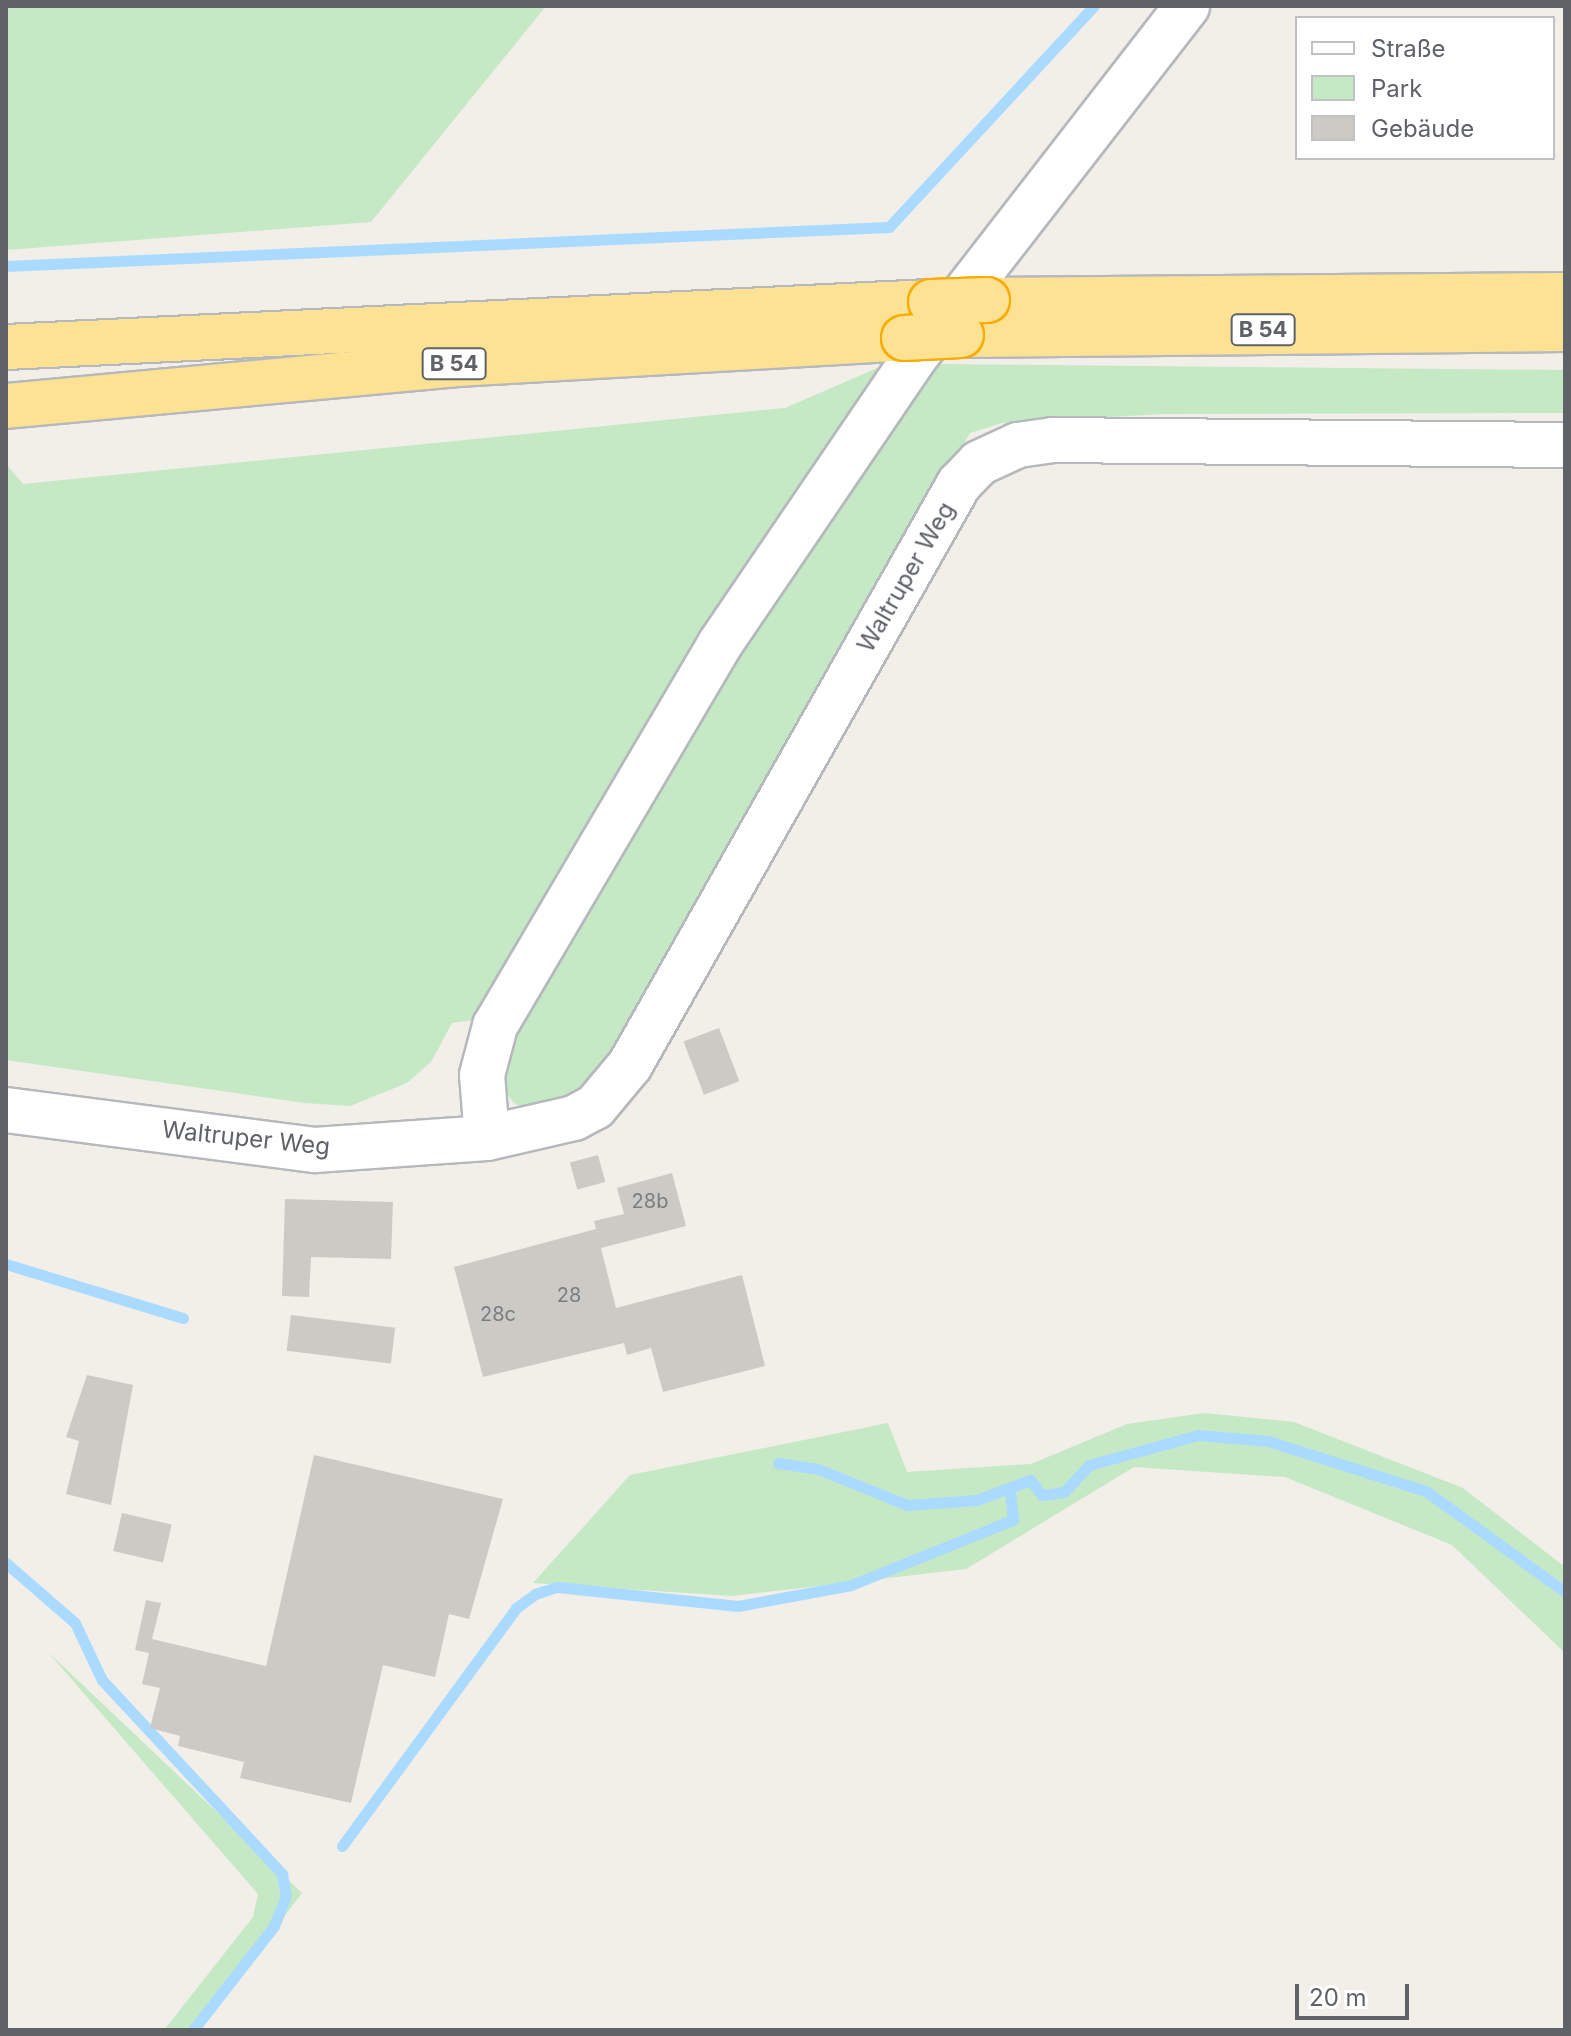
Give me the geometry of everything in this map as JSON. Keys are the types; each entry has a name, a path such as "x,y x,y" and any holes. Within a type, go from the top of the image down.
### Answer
{"highway":[{"name":"B 54","path":"6,347 987,300 1565,295"},
{"name":"B 54","path":"6,406 457,364 961,335 1565,329"}],"street":[{"path":"487,1138 482,1075 495,1026 720,644 912,361 1187,6"},
{"name":"Waltruper Weg","path":"6,1110 315,1150 487,1138 574,1118 595,1107 630,1065 959,484 979,463 1018,445 1052,440 1565,445"}],"green space":[{"path":"6,6 546,6 371,222 6,250"},
{"path":"934,364 1565,370 1565,413 1163,414 1002,423 970,433 597,1078 568,1100 529,1110 514,1103 503,1090 503,1050 733,667"},
{"path":"882,366 714,620 474,1020 452,1023 431,1062 407,1083 350,1106 305,1103 6,1060 6,464 23,484 785,408"},
{"path":"1204,1413 1294,1422 1463,1488 1565,1567 1565,1653 1452,1545 1285,1477 1134,1467 966,1569 732,1596 533,1583 630,1475 888,1423 907,1472 1031,1464 1127,1424"},
{"path":"48,1652 302,1893 199,2030 164,2030 253,1917 258,1894"}],"building":[{"path":"719,1028 739,1081 704,1095 684,1042"},
{"path":"598,1155 605,1182 577,1190 570,1163"},
{"path":"672,1173 686,1226 601,1248 616,1308 742,1275 765,1366 663,1392 651,1348 627,1355 624,1343 483,1377 454,1267 596,1229 594,1221 624,1214 617,1188"},
{"path":"285,1199 393,1202 391,1259 311,1257 309,1297 282,1296"},
{"path":"291,1315 395,1328 391,1364 287,1351"},
{"path":"87,1375 133,1385 111,1505 66,1494 79,1441 66,1437"},
{"path":"314,1455 503,1499 469,1619 449,1614 435,1677 383,1665 351,1803 240,1778 244,1762 178,1746 180,1736 150,1728 160,1688 142,1684 149,1653 135,1650 146,1600 161,1603 152,1639 266,1666"},
{"path":"122,1513 172,1524 163,1562 113,1551"}],"waterway":[{"path":"6,266 889,227 1094,6"},
{"path":"6,1264 183,1318"},
{"path":"778,1463 818,1469 907,1505 977,1500 1030,1480 1042,1495 1064,1492 1089,1465 1198,1435 1268,1441 1426,1491 1565,1592"},
{"path":"342,1846 516,1608 535,1594 557,1587 738,1606 851,1585 1013,1520 1010,1490"},
{"path":"6,1563 75,1623 102,1680 282,1874 286,1896 274,1926 193,2030"}]}
